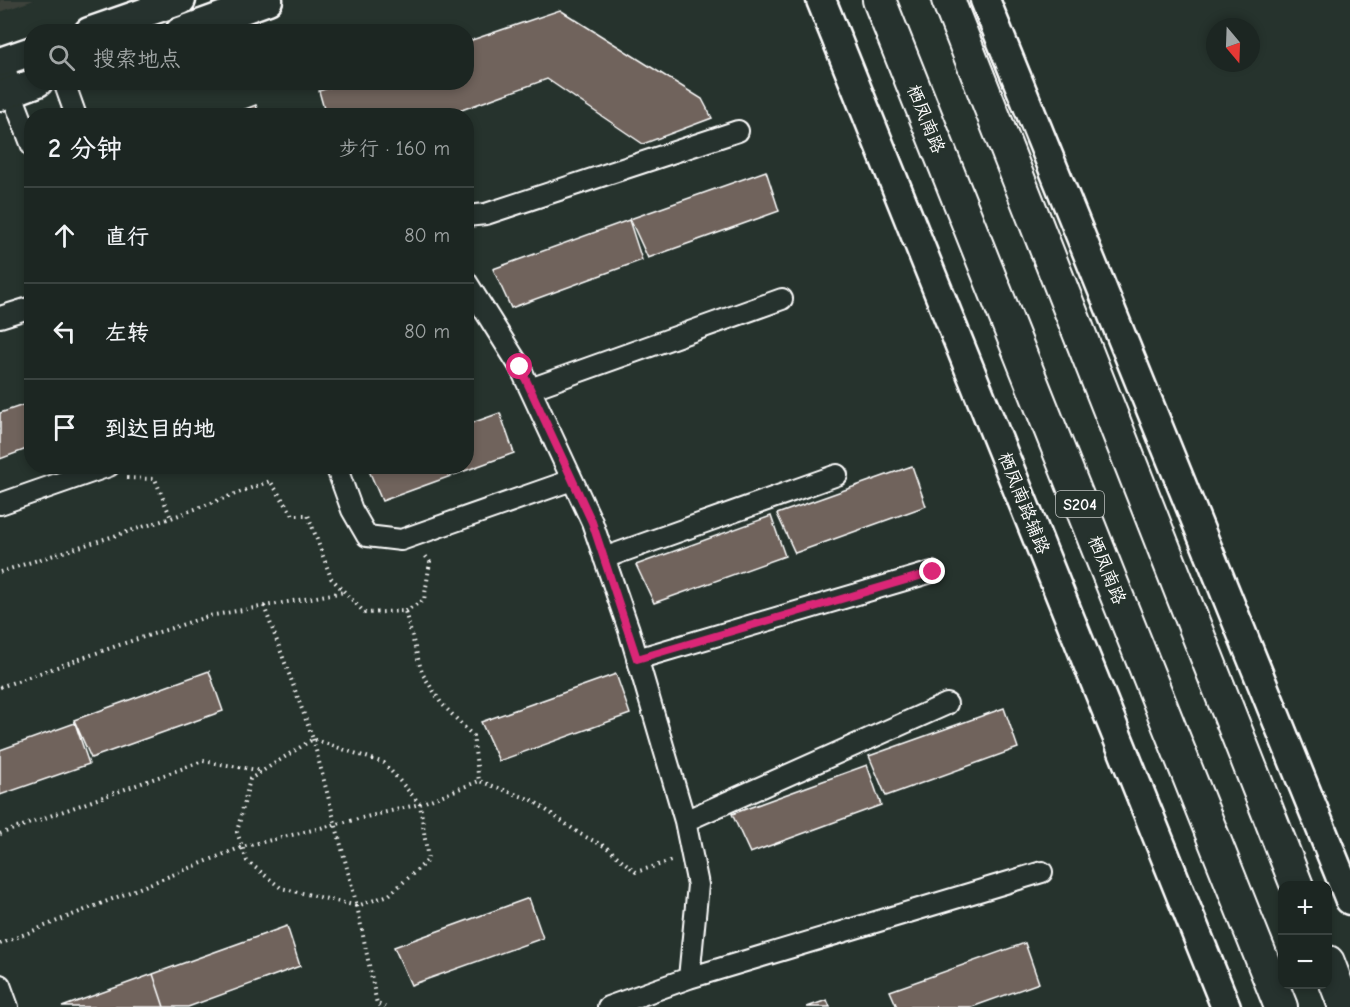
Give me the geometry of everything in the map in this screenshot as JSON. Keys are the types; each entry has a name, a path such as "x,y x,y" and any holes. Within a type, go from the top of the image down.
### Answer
{"main road":[{"name":"栖凤南路","path":"879,0 1281,1007"},
{"path":"948,0 1295,881"},
{"path":"1332,973 1345,1007"}],"street":[{"path":"112,24 181,0"},
{"path":"202,24 268,0"},
{"name":"栖凤南路辅路","path":"821,0 1226,1007"},
{"path":"985,0 1350,900"},
{"path":"24,54 2,62 6,94 24,130"},
{"path":"6,94 24,87"},
{"path":"67,90 73,108"},
{"path":"474,215 486,214 738,131"},
{"path":"474,294 520,367 592,522 637,659 685,821 698,885 690,978"},
{"path":"530,388 782,299"},
{"path":"0,317 24,310"},
{"path":"0,504 109,474"},
{"path":"339,474 352,510 367,536 401,540 572,480"},
{"path":"604,558 837,475"},
{"path":"637,659 933,572"},
{"path":"685,821 947,704"},
{"path":"608,1007 690,978 1042,872"},
{"path":"0,985 8,1007"}],"path":[{"path":"127,474 156,479 171,518"},
{"path":"0,572 171,518 270,481 293,515 308,514 331,578 365,613 405,611 424,600 430,562 410,537"},
{"path":"0,687 209,616 345,591"},
{"path":"264,606 313,739 357,906 377,1004 386,1007"},
{"path":"405,611 422,674 441,703 473,736 479,781"},
{"path":"313,739 384,763 420,804 428,860 389,896 357,906 281,888 247,861 237,832 250,779 313,739"},
{"path":"0,834 203,761 262,771"},
{"path":"0,944 242,847 420,804 479,781 532,800 580,834 606,847 636,872 692,854"}],"shaded area":[{"path":"0,0 34,0 0,12"}],"building":[{"path":"560,10 702,99 712,118 643,144 547,79 467,108 324,108 319,91 322,90 474,90 474,39"},
{"path":"766,171 779,211 648,258 630,219"},
{"path":"629,220 642,260 511,308 493,269"},
{"path":"24,405 24,450 0,459 0,413"},
{"path":"500,413 514,453 474,468 474,422"},
{"path":"912,466 926,506 795,553 777,514"},
{"path":"370,474 456,474 382,501"},
{"path":"771,516 785,556 654,603 636,565"},
{"path":"209,671 223,711 91,758 74,720"},
{"path":"616,674 630,714 499,761 481,722"},
{"path":"1004,708 1018,748 886,796 869,756"},
{"path":"75,723 89,764 0,795 0,750"},
{"path":"867,765 881,805 750,853 732,814"},
{"path":"529,898 543,938 411,985 394,947"},
{"path":"287,926 300,966 188,1007 164,1007 153,974"},
{"path":"1025,943 1039,983 972,1007 897,1007 890,991"},
{"path":"153,974 164,1007 62,1007"},
{"path":"827,1000 830,1007 807,1007"}],"route":[{"path":"520,367 592,522 637,659 933,572"}]}
